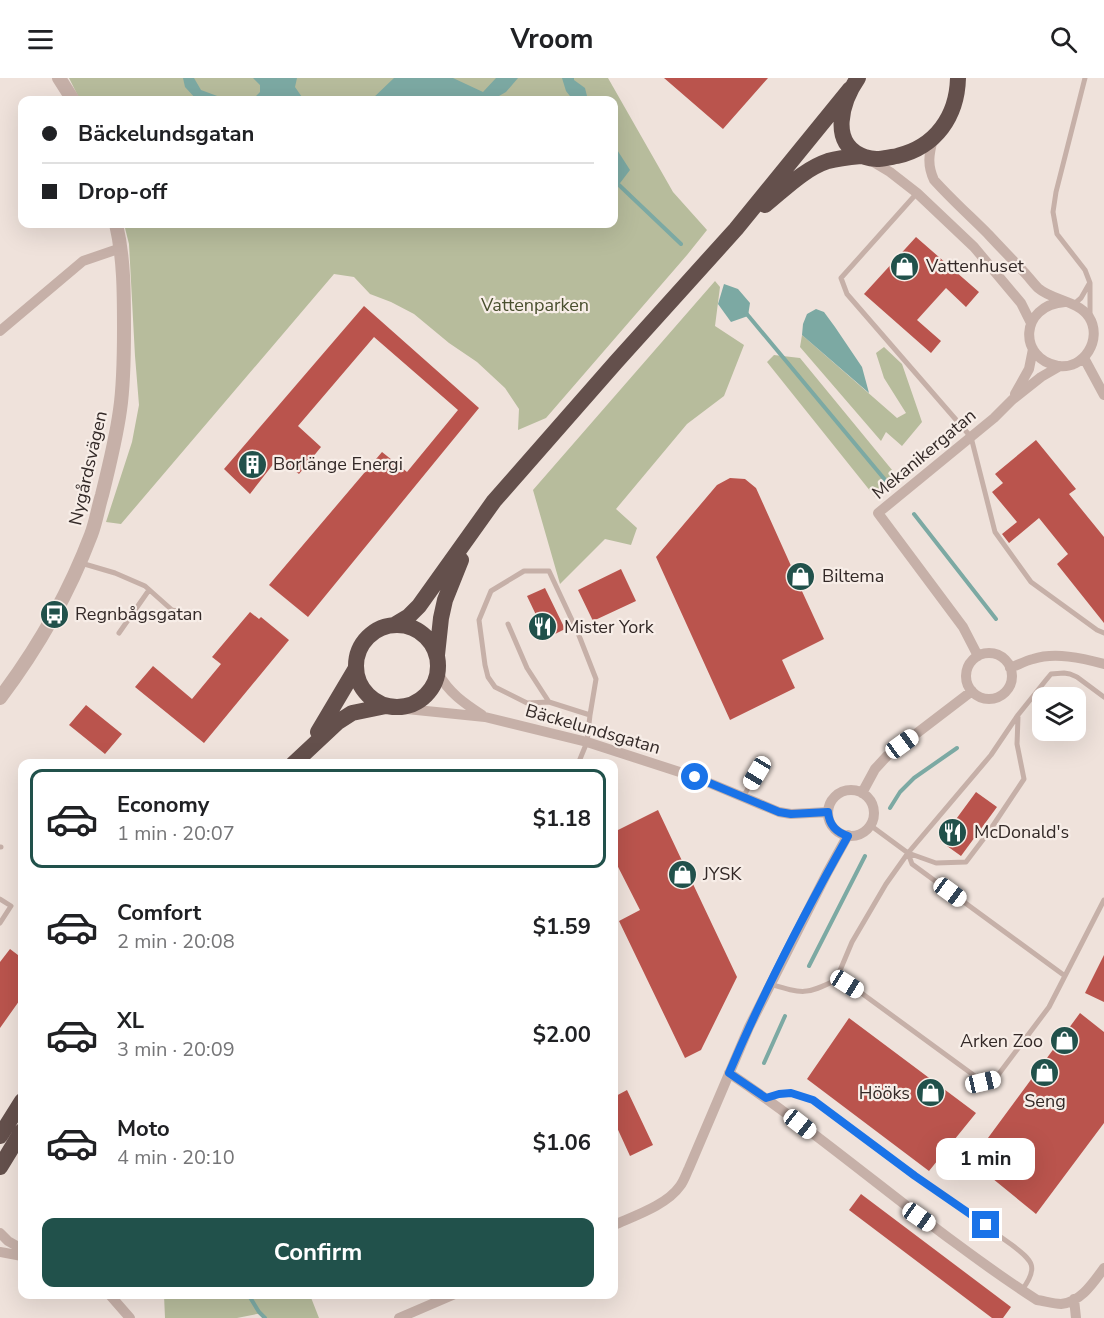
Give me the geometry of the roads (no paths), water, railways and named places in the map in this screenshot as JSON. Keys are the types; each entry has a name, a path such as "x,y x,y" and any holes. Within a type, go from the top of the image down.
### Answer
{"highway":[{"path":"736,229 797,178 832,160 864,157 881,159 915,150 933,137 948,120 956,100 958,78"},
{"path":"854,84 843,106 842,129 850,148 864,157"},
{"path":"392,707 378,703 364,692 357,676 358,652 366,639 379,629 394,625 409,616 419,606 494,501 736,229 854,84"},
{"path":"297,759 338,722 352,713 409,706 419,702 428,694 435,684 438,673 437,655 445,600 471,534"},
{"path":"394,625 421,632 434,646 437,655"},
{"path":"306,750 356,668"},
{"path":"0,1136 18,1107"},
{"path":"0,1167 18,1138"}],"street":[{"path":"60,78 71,96"},
{"path":"933,137 929,162 934,180 1040,289 1070,303 1084,310 1090,319 1094,329 1094,340 1084,358 1069,366 1049,364 1033,349 1029,332 1031,323 1044,307 1054,303 1070,303"},
{"path":"864,157 890,172 917,193 974,247 1021,303 1031,323"},
{"name":"Nygårdsvägen","path":"0,698 16,677 54,614 79,563 92,533 113,452 121,408 124,354 121,248 117,228"},
{"path":"0,331 83,261 121,248"},
{"name":"Mekanikergatan","path":"1012,400 1029,369 1033,349"},
{"path":"1084,358 1104,395"},
{"name":"Mekanikergatan","path":"978,656 963,627 878,513 971,437 1012,400 1041,377 1060,366"},
{"path":"986,653 1001,656 1010,668 1012,676 1010,684 1001,696 986,699 978,696 968,686 966,672 978,656 986,653"},
{"path":"1010,668 1034,658 1059,656 1104,664"},
{"name":"Bäckelundsgatan","path":"438,673 451,692 485,717"},
{"path":"862,793 875,769 887,756 972,691"},
{"name":"Bäckelundsgatan","path":"392,707 485,717 587,742 695,777 779,812 791,814 828,812"},
{"path":"847,790 862,793 872,804 874,811 870,825 860,834 848,836 841,834 831,825 828,818 830,804 834,797 847,790"},
{"path":"618,1223 664,1201 679,1188 749,1027 848,836"},
{"path":"729,1073 766,1098 919,1217 1037,1300 1060,1304 1074,1299 1090,1287 1104,1268"},
{"path":"0,1233 18,1247"},
{"path":"0,1252 18,1255"},
{"path":"113,1299 130,1318"},
{"path":"399,1318 443,1299"},
{"path":"1074,1299 1076,1318"}],"lane":[{"path":"1085,78 1053,212 1057,234 1085,270 1090,283 1090,319"},
{"path":"917,193 841,278 847,294 971,437 995,532 1031,582 1104,633"},
{"path":"1070,303 1081,298 1090,283"},
{"path":"79,563 115,573 145,586 171,610 195,615"},
{"path":"580,759 587,742 591,715 596,679 578,633 549,571 524,571 491,591 479,620 484,665 495,687 527,703 549,702 591,715"},
{"path":"119,633 149,590"},
{"path":"508,624 527,668 549,702"},
{"path":"771,984 805,992 817,990 836,980 866,918 886,884 908,854 991,755 1018,715 1051,674 1064,673 1077,677 1104,697"},
{"path":"870,825 908,854 936,863 966,862 1024,779 1017,744 1018,715"},
{"path":"743,797 757,773"},
{"path":"908,854 912,864 1065,975"},
{"path":"0,899 10,906 0,923"},
{"path":"836,980 860,992 983,1082 995,1079 1048,1007 1104,900"},
{"path":"766,1098 791,1093 813,1100 1026,1255 1032,1263 1033,1270 1022,1290"}],"water":[{"path":"183,78 194,78 201,90 217,96 193,96 185,87"},
{"path":"253,78 297,78 295,87 301,96 256,96 260,92 260,85"},
{"path":"394,78 453,78 483,92 496,78 518,78 506,92 499,96 375,96"},
{"path":"562,78 574,78 585,88 587,96 570,96"},
{"path":"618,151 630,170 618,186"},
{"path":"724,284 738,289 750,303 748,316 731,322 718,304"},
{"path":"816,309 824,312 862,367 869,393 802,335 807,314"}],"waterway":[{"path":"619,185 681,244"},
{"path":"746,313 886,481"},
{"path":"914,514 996,619"},
{"path":"890,808 900,792 914,778 957,748"},
{"path":"809,966 865,856"},
{"path":"764,1063 785,1016"},
{"path":"251,1299 265,1318"}],"place":[{"name":"Vattenhuset","path":"905,266"},
{"name":"Borlänge Energi","path":"252,464"},
{"name":"Biltema","path":"801,576"},
{"name":"Regnbågsgatan","path":"54,614"},
{"name":"Mister York","path":"543,627"},
{"name":"McDonald's","path":"953,832"},
{"name":"JYSK","path":"682,874"},
{"name":"Arken Zoo","path":"1064,1041"},
{"name":"Seng","path":"1045,1072"},
{"name":"Hööks","path":"931,1093"}],"park label":[{"name":"Vattenparken","path":"535,305"}]}
